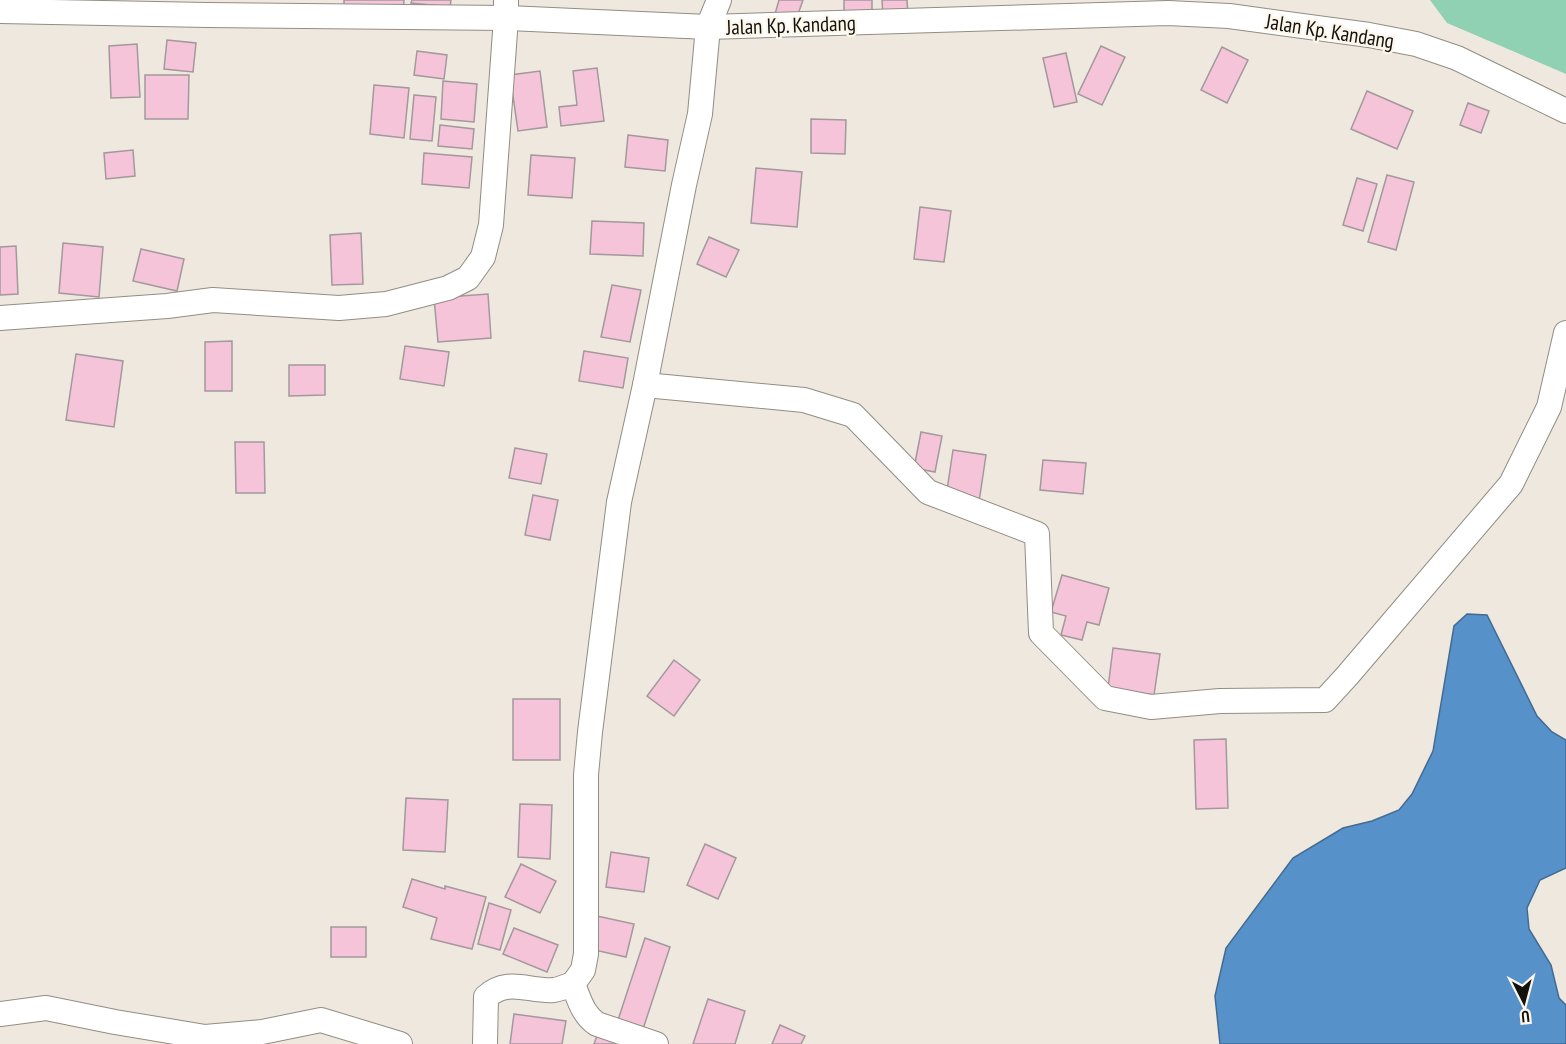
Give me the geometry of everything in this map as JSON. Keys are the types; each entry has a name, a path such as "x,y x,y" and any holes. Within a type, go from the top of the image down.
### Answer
{"street":[{"path":"485,1044 486,997 495,989 507,986 556,990 573,984 584,970 586,954 586,775 619,502 700,114 708,27 718,0"},
{"name":"Jalan Kp. Kandang","path":"0,11 208,8 506,9 708,27 1168,13 1229,16 1369,35 1416,45 1457,58 1566,111"},
{"path":"0,318 167,306 213,300 339,308 386,304 448,288 468,278 483,257 491,225 506,9"},
{"path":"645,385 804,400 853,415 928,492 1037,534 1041,633 1105,698 1151,707 1220,700 1325,700 1510,484 1548,407 1566,333"},
{"path":"573,984 585,1014 592,1021 656,1044"},
{"path":"0,1014 46,1008 205,1037 262,1032 321,1020 400,1044"}],"green space":[{"path":"1430,0 1566,0 1566,74 1447,23"}],"water":[{"path":"1467,614 1487,615 1537,716 1552,732 1566,740 1566,868 1540,880 1527,908 1529,929 1551,965 1559,998 1566,1005 1566,1044 1220,1044 1215,996 1226,948 1293,858 1343,828 1372,821 1399,810 1412,794 1433,751 1454,626"}],"building":[{"path":"344,0 404,0 403,13 344,6"},
{"path":"412,0 451,0 450,7 411,3"},
{"path":"779,0 803,0 796,20 775,14"},
{"path":"844,0 872,0 872,13 844,14"},
{"path":"882,0 907,0 908,15 883,17"},
{"path":"167,40 196,43 193,72 164,69"},
{"path":"137,44 140,97 111,98 109,46"},
{"path":"1101,46 1125,57 1102,105 1078,94"},
{"path":"1222,47 1248,60 1227,103 1201,90"},
{"path":"417,51 447,55 444,79 414,75"},
{"path":"1066,53 1077,102 1054,107 1043,58"},
{"path":"597,68 604,121 561,126 559,107 577,105 573,71"},
{"path":"540,71 547,127 518,131 510,75"},
{"path":"145,75 189,75 188,119 145,119"},
{"path":"443,81 477,84 474,122 441,119"},
{"path":"374,85 409,88 404,138 370,134"},
{"path":"1367,91 1413,111 1397,149 1351,129"},
{"path":"414,95 436,97 432,141 410,139"},
{"path":"1468,103 1489,111 1481,133 1460,125"},
{"path":"811,119 846,120 845,154 811,153"},
{"path":"440,125 474,129 472,149 438,146"},
{"path":"628,135 668,140 665,171 625,167"},
{"path":"133,150 135,176 106,179 104,153"},
{"path":"424,153 472,157 469,188 422,184"},
{"path":"531,155 575,158 572,198 528,195"},
{"path":"756,168 802,172 797,227 751,223"},
{"path":"1387,175 1414,182 1396,250 1368,242"},
{"path":"1357,178 1377,184 1363,231 1343,225"},
{"path":"920,207 951,211 944,262 914,259"},
{"path":"592,221 644,223 643,256 590,254"},
{"path":"361,233 363,284 332,285 330,235"},
{"path":"709,237 739,250 726,277 697,264"},
{"path":"63,243 103,247 99,297 59,293"},
{"path":"16,246 18,294 0,295 0,247"},
{"path":"141,249 184,259 177,291 133,281"},
{"path":"612,285 641,290 630,342 601,337"},
{"path":"488,294 491,338 438,342 434,298"},
{"path":"232,341 232,391 205,391 205,342"},
{"path":"405,346 449,352 444,386 400,379"},
{"path":"584,351 628,358 623,388 579,381"},
{"path":"76,354 123,361 114,427 66,420"},
{"path":"289,365 325,365 325,395 289,396"},
{"path":"921,432 942,436 935,472 914,468"},
{"path":"235,442 264,442 265,493 236,493"},
{"path":"515,448 547,454 541,484 509,478"},
{"path":"953,450 986,455 979,502 946,497"},
{"path":"1043,460 1086,463 1083,494 1040,490"},
{"path":"533,495 558,500 550,540 525,535"},
{"path":"1062,575 1109,588 1099,625 1087,622 1082,640 1061,635 1066,616 1051,612"},
{"path":"1113,648 1160,654 1154,695 1108,688"},
{"path":"674,660 700,680 674,716 647,696"},
{"path":"513,699 560,699 560,760 513,760"},
{"path":"1226,739 1228,808 1196,809 1194,740"},
{"path":"406,798 448,800 445,852 403,850"},
{"path":"520,804 552,805 550,859 518,857"},
{"path":"705,844 736,858 718,899 687,885"},
{"path":"611,852 649,858 644,892 606,887"},
{"path":"521,864 556,881 540,913 505,897"},
{"path":"412,879 445,889 445,886 486,897 472,949 431,939 437,918 403,907"},
{"path":"489,903 511,910 500,950 478,944"},
{"path":"597,916 634,924 626,957 590,949"},
{"path":"331,927 366,927 366,957 331,957"},
{"path":"514,928 558,945 547,972 503,954"},
{"path":"645,938 670,947 642,1032 617,1023"},
{"path":"708,999 745,1011 735,1044 693,1044"},
{"path":"514,1014 566,1021 562,1044 510,1044"},
{"path":"780,1025 805,1036 801,1044 772,1044"},
{"path":"598,1033 623,1044 594,1044"}]}
